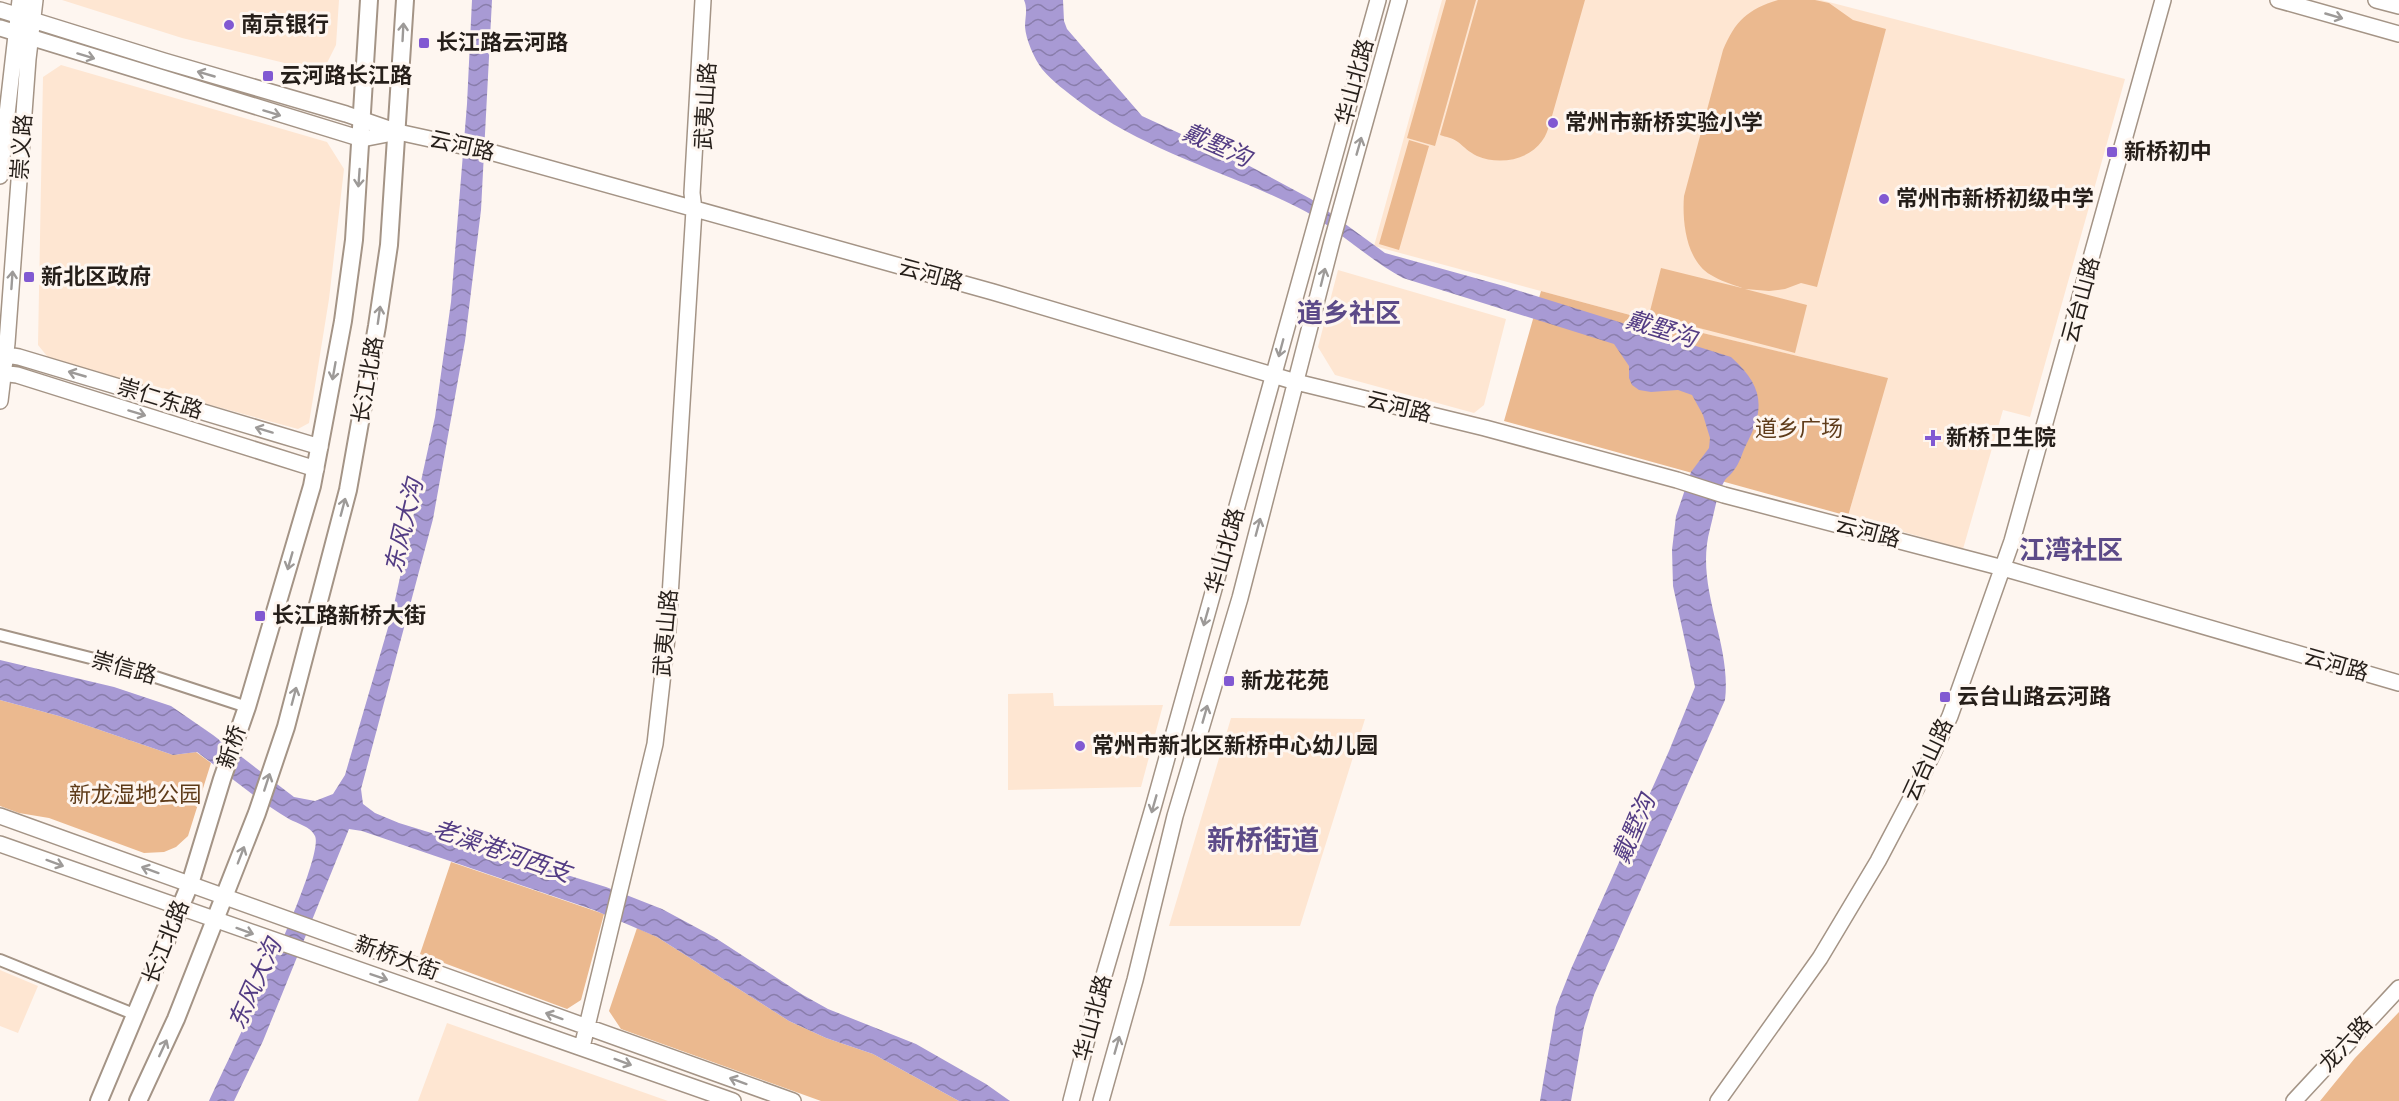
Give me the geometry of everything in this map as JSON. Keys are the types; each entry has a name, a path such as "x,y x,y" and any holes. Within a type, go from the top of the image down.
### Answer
{"main road":[{"name":"长江北路","path":"245,711 316,469 343,321 354,240 369,0"},
{"name":"长江北路","path":"277,751 286,727 355,454 389,245 405,0"},
{"name":"新桥","path":"222,779 245,711"},
{"name":"新桥","path":"257,813 277,751"},
{"name":"长江北路","path":"99,1101 190,884 222,779"},
{"name":"长江北路","path":"138,1101 176,1019 257,813"}],"street":[{"name":"崇义路","path":"0,401 23,12 35,0"},
{"name":"武夷山路","path":"582,1047 655,744 668,629 694,210 692,193 703,0"},
{"name":"武夷山路","path":"694,210 702,195 712,0"},
{"name":"华山北路","path":"1071,1101 1100,990 1378,0"},
{"name":"华山北路","path":"1101,1101 1135,980 1175,816 1240,598 1332,241 1399,0"},
{"name":"云台山路","path":"1718,1101 1820,958 1878,861 1917,787 1950,716 2004,568 2163,0"},
{"path":"2278,0 2399,34"},
{"path":"2376,0 2399,6"},
{"name":"云河路","path":"0,10 23,12 398,132 494,153 993,292 1296,382 1485,428 1724,495 2004,568 2399,683"},
{"name":"云河路","path":"0,28 362,140 398,132"},
{"name":"崇义路","path":"0,176 23,35"},
{"name":"崇仁东路","path":"3,355 320,447"},
{"name":"崇仁东路","path":"2,373 17,375 316,469"},
{"name":"崇信路","path":"0,635 122,666 245,711"},
{"name":"新桥大街","path":"0,816 793,1101"},
{"name":"新桥大街","path":"0,844 732,1101"},
{"path":"0,960 136,1015"},
{"name":"龙六路","path":"2294,1101 2399,988"}],"shaded area":[{"path":"62,0 339,0 336,45 327,63 309,69 182,38"},
{"path":"1442,0 1821,0 2125,79 2030,417 2003,410 1963,549 1848,516 1887,378 1645,319 1374,246"},
{"path":"61,65 327,142 344,169 329,299 309,423 298,429 51,361 38,345 43,77"},
{"path":"1338,270 1506,319 1484,405 1474,413 1335,375 1318,347"},
{"name":"常州市新北区新桥中心幼儿园","path":"1053,693 1054,706 1163,705 1141,787 1008,790 1008,694"},
{"path":"1231,718 1365,719 1300,926 1169,926"},
{"path":"0,970 38,986 18,1033 0,1026"},
{"path":"447,1023 668,1101 418,1101"}],"green space":[{"path":"1446,0 1476,0 1435,146 1407,138"},
{"path":"1478,0 1585,0 1546,135 1536,148 1521,157 1503,160 1485,159 1456,141 1440,135"},
{"path":"1778,0 1815,0 1829,3 1853,20 1886,29 1817,287 1801,283 1785,289 1769,291 1745,289 1807,305 1795,353 1649,315 1661,268 1742,288 1715,277 1703,269 1696,260 1687,240 1684,196 1723,50 1732,31 1751,12"},
{"path":"1409,140 1429,146 1399,250 1379,244"},
{"name":"道乡广场","path":"1541,291 1645,319 1888,378 1848,516 1504,421"},
{"name":"新龙湿地公园","path":"0,700 59,716 173,755 196,752 211,763 188,836 176,847 164,852 144,853 49,818 19,813 0,806"},
{"path":"451,862 604,914 581,1000 567,1009 420,954"},
{"path":"637,928 657,937 789,1021 826,1038 873,1054 959,1101 821,1101 621,1029 609,1011"},
{"path":"2399,1012 2399,1101 2320,1101 2355,1058"}],"water":[{"path":"472,0 492,0 481,210 465,341 433,519 361,789 363,804 375,813 399,823 606,887 662,909 714,937 828,1009 916,1044 986,1084 1010,1101 959,1101 873,1054 826,1038 789,1021 657,937 594,910 362,831 349,829 263,1041 234,1101 209,1101 291,921 314,853 315,836 307,828 265,804 197,752 173,755 59,716 0,700 0,660 114,687 171,706 294,797 315,801 333,794 345,775 392,614 435,417 451,302 467,104"},
{"name":"戴墅沟","path":"1024,0 1063,0 1064,21 1067,29 1142,116 1242,162 1311,199 1385,253 1504,286 1731,357 1750,378 1755,388 1758,398 1757,419 1738,464 1725,480 1720,491 1706,551 1710,594 1726,678 1725,700 1594,995 1584,1027 1571,1101 1540,1101 1556,1007 1695,687 1673,586 1672,550 1676,516 1691,472 1709,448 1710,438 1703,415 1692,395 1678,390 1651,392 1639,390 1632,385 1629,378 1629,366 1614,344 1403,278 1297,207 1158,147 1105,119 1065,91 1042,69 1027,38"}],"place":[{"name":"南京银行","path":"229,25"},
{"name":"长江路云河路","path":"424,43"},
{"name":"云河路长江路","path":"268,76"},
{"name":"常州市新桥实验小学","path":"1553,123"},
{"name":"新桥初中","path":"2112,152"},
{"name":"常州市新桥初级中学","path":"1884,199"},
{"name":"新北区政府","path":"29,277"},
{"name":"新桥卫生院","path":"1933,438"},
{"name":"长江路新桥大街","path":"260,616"},
{"name":"新龙花苑","path":"1229,681"},
{"name":"云台山路云河路","path":"1945,697"},
{"name":"常州市新北区新桥中心幼儿园","path":"1080,746"}],"district":[{"name":"道乡社区","path":"1349,313"},
{"name":"江湾社区","path":"2071,550"},
{"name":"新桥街道","path":"1263,840"}],"water label":[{"name":"东风大沟","path":"404,526"},
{"name":"老澡港河西支","path":"502,851"},
{"name":"东风大沟","path":"255,984"}]}
